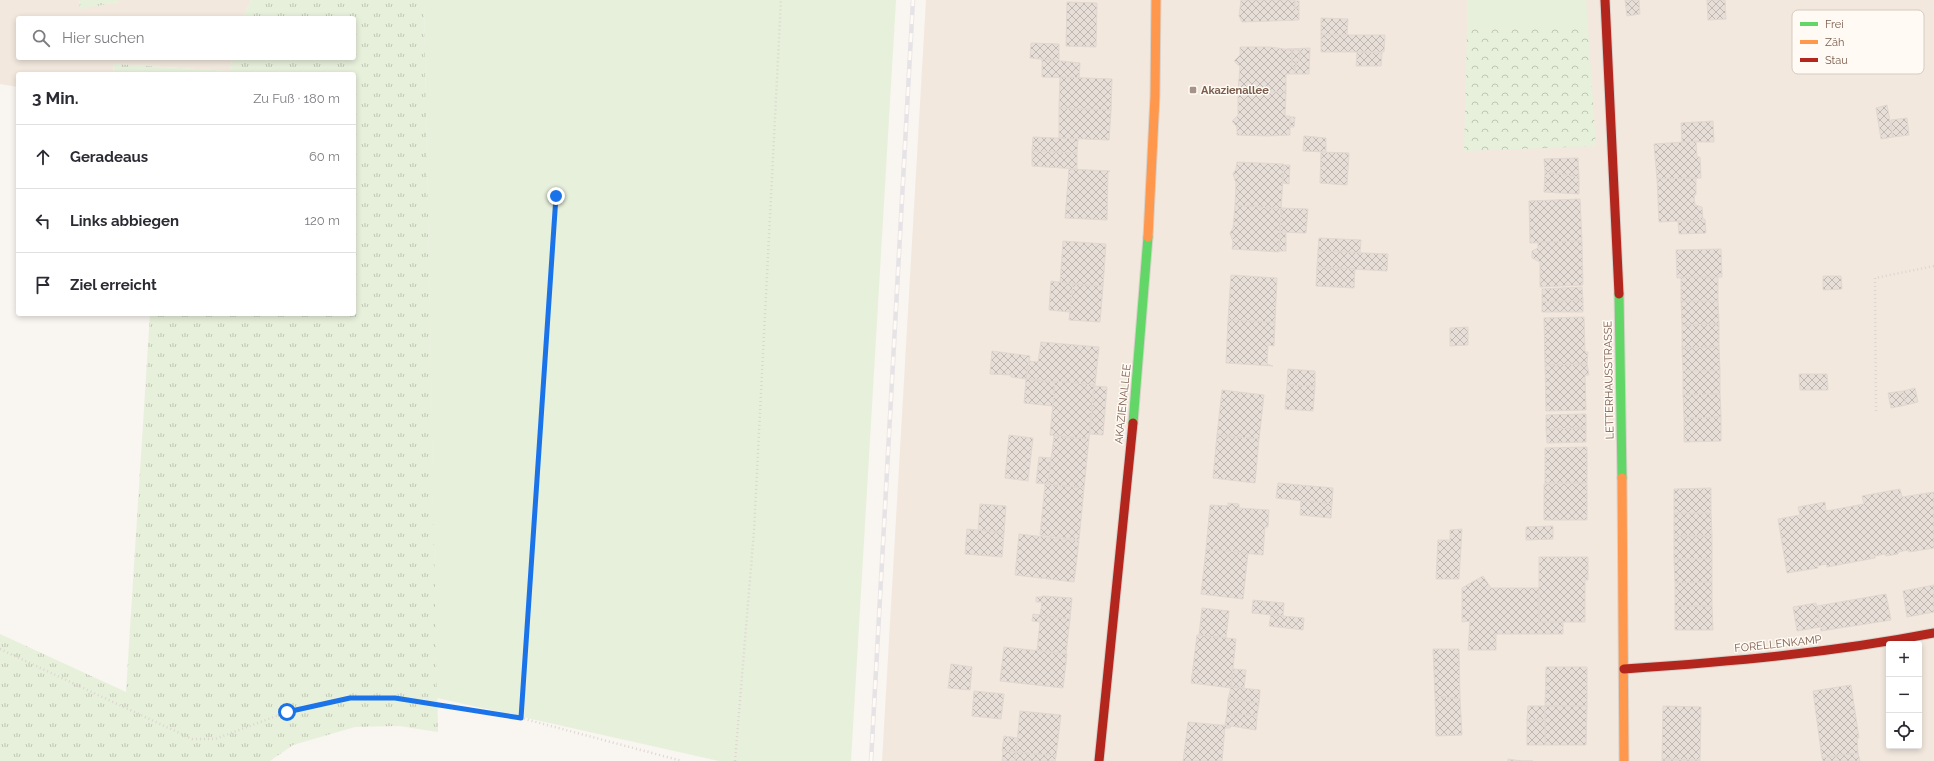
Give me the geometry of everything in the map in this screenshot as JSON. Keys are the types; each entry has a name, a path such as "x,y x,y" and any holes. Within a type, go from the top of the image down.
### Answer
{"street":[{"name":"AKAZIENALLEE","path":"1099,761 1144,313 1151,197 1156,0"},
{"name":"LETTERHAUSSTRASSE","path":"1605,0 1621,331 1624,761"},
{"name":"FORELLENKAMP","path":"1624,669 1749,660 1838,650 1934,633"}],"path":[{"path":"735,761 754,531 781,0"},
{"path":"521,718 556,196"},
{"path":"1876,411 1875,278 1934,266"},
{"path":"0,649 192,739 215,739 287,712 350,698 395,698 521,718 682,761"}],"shaded area":[{"path":"0,0 79,0 80,8 119,2 119,0 251,0 244,16 16,16 16,60 232,60 230,71 114,64 113,72 16,72 16,87 0,84"},
{"path":"926,0 1934,0 1934,761 882,761"}],"green space":[{"path":"79,0 119,0 119,2 80,9"},
{"path":"251,0 424,0 438,732 399,726 355,727 293,745 270,761 0,761 0,634 126,692 150,316 356,316 356,72 113,72 114,64 230,71 232,60 356,60 356,16 244,16"},
{"path":"424,0 896,0 851,761 719,761 437,698"},
{"path":"1467,0 1586,0 1588,27 1467,29"},
{"path":"1588,27 1596,146 1464,151 1467,29"}],"building":[{"path":"1241,0 1295,0 1295,8 1299,8 1299,20 1242,22 1239,16"},
{"path":"1625,0 1639,0 1640,14 1627,16"},
{"path":"1707,0 1725,0 1726,19 1708,20"},
{"path":"1295,1 1299,1 1299,8 1295,8"},
{"path":"1067,2 1097,3 1096,47 1066,46"},
{"path":"1321,18 1348,19 1347,35 1321,35"},
{"path":"1321,35 1385,35 1384,52 1321,52"},
{"path":"1031,43 1059,44 1059,61 1030,58"},
{"path":"1240,47 1270,47 1292,50 1292,67 1295,67 1295,74 1286,74 1286,92 1238,91 1240,67 1234,61 1240,55"},
{"path":"1310,48 1309,74 1295,74 1296,61 1299,61 1300,50 1287,49"},
{"path":"1292,50 1300,50 1299,61 1296,61 1296,67 1292,67"},
{"path":"1357,52 1382,53 1381,66 1356,66"},
{"path":"1042,59 1080,63 1079,78 1042,77"},
{"path":"1060,77 1112,79 1111,110 1059,108"},
{"path":"1238,91 1286,92 1285,116 1290,116 1290,135 1237,135 1237,127 1232,121 1238,115"},
{"path":"1887,105 1893,137 1881,139 1876,108"},
{"path":"1059,108 1111,110 1109,140 1059,138"},
{"path":"1290,117 1295,117 1294,127 1290,127"},
{"path":"1907,118 1909,135 1893,137 1891,120"},
{"path":"1713,121 1714,142 1682,142 1681,123"},
{"path":"1304,136 1326,138 1326,152 1303,151"},
{"path":"1033,137 1078,139 1077,153 1032,151"},
{"path":"1699,141 1696,142 1697,157 1700,157 1701,178 1657,179 1654,144"},
{"path":"1032,151 1077,153 1077,169 1032,166"},
{"path":"1321,152 1349,153 1347,185 1320,183"},
{"path":"1578,158 1579,177 1545,172 1544,159"},
{"path":"1237,162 1284,164 1281,209 1235,205 1236,183 1233,174 1236,169"},
{"path":"1284,165 1290,165 1289,184 1283,183"},
{"path":"1069,169 1110,171 1108,172 1107,220 1065,218"},
{"path":"1545,172 1579,177 1579,194 1544,192"},
{"path":"1696,178 1696,195 1694,195 1695,205 1702,207 1703,220 1659,222 1657,179"},
{"path":"1580,199 1582,241 1530,243 1529,201"},
{"path":"1235,205 1281,209 1279,252 1232,249 1233,242 1230,233 1233,228"},
{"path":"1281,208 1308,209 1306,233 1280,232"},
{"path":"1705,219 1706,233 1679,234 1678,222"},
{"path":"1280,232 1286,232 1286,251 1279,251"},
{"path":"1319,238 1361,240 1360,253 1318,251"},
{"path":"1063,241 1106,244 1103,286 1060,283"},
{"path":"1582,241 1583,285 1540,287 1540,262 1532,258 1532,251 1538,248 1538,242"},
{"path":"1721,249 1722,277 1677,278 1676,250"},
{"path":"1318,251 1388,254 1387,271 1317,267"},
{"path":"1317,267 1355,269 1354,288 1316,286"},
{"path":"1231,275 1277,278 1275,322 1228,320"},
{"path":"1823,276 1841,276 1842,289 1823,290"},
{"path":"1681,277 1718,277 1718,301 1681,301"},
{"path":"1051,281 1073,284 1070,312 1049,310"},
{"path":"1073,284 1103,286 1100,322 1069,320"},
{"path":"1582,287 1583,300 1542,302 1542,289"},
{"path":"1583,300 1583,312 1542,312 1542,302"},
{"path":"1681,301 1718,301 1719,324 1682,325"},
{"path":"1584,317 1585,352 1588,352 1587,364 1545,365 1544,318"},
{"path":"1228,320 1275,322 1274,346 1268,345 1267,364 1273,366 1226,363"},
{"path":"1719,324 1719,347 1682,348 1682,325"},
{"path":"1468,327 1468,345 1450,346 1450,328"},
{"path":"1041,342 1099,347 1095,385 1026,379 1029,361 1038,362"},
{"path":"1719,347 1720,371 1683,371 1682,348"},
{"path":"992,351 1030,356 1026,379 1011,377 1011,375 990,374"},
{"path":"1587,364 1589,375 1585,375 1586,410 1546,411 1545,365"},
{"path":"1288,369 1315,371 1315,386 1287,385"},
{"path":"1683,371 1720,371 1720,394 1683,395"},
{"path":"1799,374 1827,374 1828,390 1800,390"},
{"path":"1026,379 1055,382 1053,406 1024,403"},
{"path":"1055,381 1094,385 1089,439 1050,435"},
{"path":"1287,385 1315,386 1313,411 1285,409"},
{"path":"1094,386 1107,387 1103,435 1090,434"},
{"path":"1915,388 1918,402 1906,405 1903,391"},
{"path":"1222,390 1264,395 1259,439 1217,435"},
{"path":"1903,391 1906,405 1891,408 1888,393"},
{"path":"1720,394 1721,417 1684,418 1683,395"},
{"path":"1586,414 1586,428 1546,429 1546,415"},
{"path":"1721,417 1721,441 1684,442 1684,418"},
{"path":"1586,428 1586,442 1547,443 1546,429"},
{"path":"1009,435 1033,438 1028,481 1005,478"},
{"path":"1217,435 1259,439 1255,483 1213,478"},
{"path":"1054,436 1089,439 1084,488 1048,484"},
{"path":"1587,447 1587,483 1545,483 1545,448"},
{"path":"1039,457 1051,458 1048,484 1036,483"},
{"path":"1278,483 1333,488 1332,504 1276,498"},
{"path":"1587,483 1587,520 1544,520 1544,484"},
{"path":"1045,484 1084,488 1079,540 1040,535"},
{"path":"1711,488 1711,513 1674,513 1674,489"},
{"path":"1900,489 1902,497 1934,492 1934,548 1909,552 1908,550 1898,552 1898,554 1886,556 1885,554 1875,556 1875,558 1827,567 1826,564 1817,566 1818,568 1787,573 1778,519 1800,515 1798,507 1825,502 1826,511 1864,504 1862,496"},
{"path":"1301,500 1332,504 1331,518 1300,515"},
{"path":"1228,503 1239,504 1239,508 1269,510 1268,527 1265,527 1263,555 1206,549 1210,505 1228,506"},
{"path":"980,504 1006,506 1004,533 978,530"},
{"path":"1674,513 1711,513 1712,536 1674,536"},
{"path":"1553,526 1553,539 1526,540 1526,527"},
{"path":"967,529 1004,533 1002,557 965,554"},
{"path":"1462,529 1459,579 1436,579 1438,540 1450,540 1450,530"},
{"path":"1019,534 1079,541 1074,582 1015,575"},
{"path":"1674,536 1712,536 1712,559 1674,559"},
{"path":"1206,549 1248,553 1243,599 1201,594"},
{"path":"1539,557 1588,557 1588,580 1585,580 1585,622 1539,622"},
{"path":"1674,559 1712,559 1712,582 1675,583"},
{"path":"1483,576 1491,588 1539,588 1539,622 1563,622 1563,634 1496,634 1496,650 1468,650 1470,621 1462,622 1462,588"},
{"path":"1712,582 1712,606 1675,606 1675,583"},
{"path":"1934,585 1934,612 1907,617 1903,591"},
{"path":"1886,594 1891,620 1821,631 1817,606"},
{"path":"1036,597 1072,598 1070,619 1040,616 1042,602 1036,602"},
{"path":"1253,600 1284,603 1283,616 1252,613"},
{"path":"1816,603 1820,627 1797,631 1793,607"},
{"path":"1675,606 1712,606 1713,630 1675,630"},
{"path":"1202,608 1229,611 1226,638 1199,635"},
{"path":"1033,614 1070,619 1066,654 1037,650 1040,622 1032,621"},
{"path":"1271,615 1304,618 1303,630 1269,626"},
{"path":"1197,635 1236,639 1231,688 1191,683"},
{"path":"1004,647 1067,654 1063,688 1000,681"},
{"path":"1433,649 1459,649 1460,699 1435,696"},
{"path":"951,664 972,667 970,690 948,688"},
{"path":"1546,667 1587,667 1587,706 1545,706"},
{"path":"1233,669 1246,670 1244,688 1231,687"},
{"path":"1851,685 1859,738 1857,738 1858,753 1822,758 1813,691"},
{"path":"1231,687 1260,690 1259,703 1228,699"},
{"path":"974,691 1004,694 1001,719 972,716"},
{"path":"1435,696 1460,699 1462,735 1436,736"},
{"path":"1228,699 1259,703 1257,716 1227,713"},
{"path":"1528,706 1545,706 1545,720 1527,720"},
{"path":"1545,706 1587,706 1586,745 1545,745"},
{"path":"1663,706 1701,707 1700,760 1662,759"},
{"path":"1020,711 1061,715 1056,756 1016,752"},
{"path":"1227,713 1257,716 1256,730 1225,725"},
{"path":"1527,720 1545,720 1545,745 1527,745"},
{"path":"1188,722 1231,726 1230,728 1225,728 1222,761 1183,761"},
{"path":"1004,736 1018,738 1016,752 1002,751"},
{"path":"1003,751 1016,752 1015,761 1002,761"},
{"path":"1016,752 1056,756 1055,761 1015,761"},
{"path":"1858,753 1860,761 1823,761 1822,758"},
{"path":"1508,759 1522,761 1508,761"},
{"path":"1662,759 1700,760 1700,761 1662,761"}],"railway":[{"path":"871,761 913,0"}],"traffic: fast":[{"path":"1133,423 1148,237"},
{"path":"1619,294 1622,478"}],"traffic: slow":[{"path":"1148,237 1155,96 1156,0"},
{"path":"1622,478 1624,761"}],"traffic: jam":[{"path":"1605,0 1619,294"},
{"path":"1099,761 1133,423"},
{"path":"1624,669 1779,656 1857,646 1934,633"}],"place":[{"name":"Akazienallee","path":"1193,90"}],"route":[{"path":"287,712 350,698 395,698 521,718 556,196"}]}
